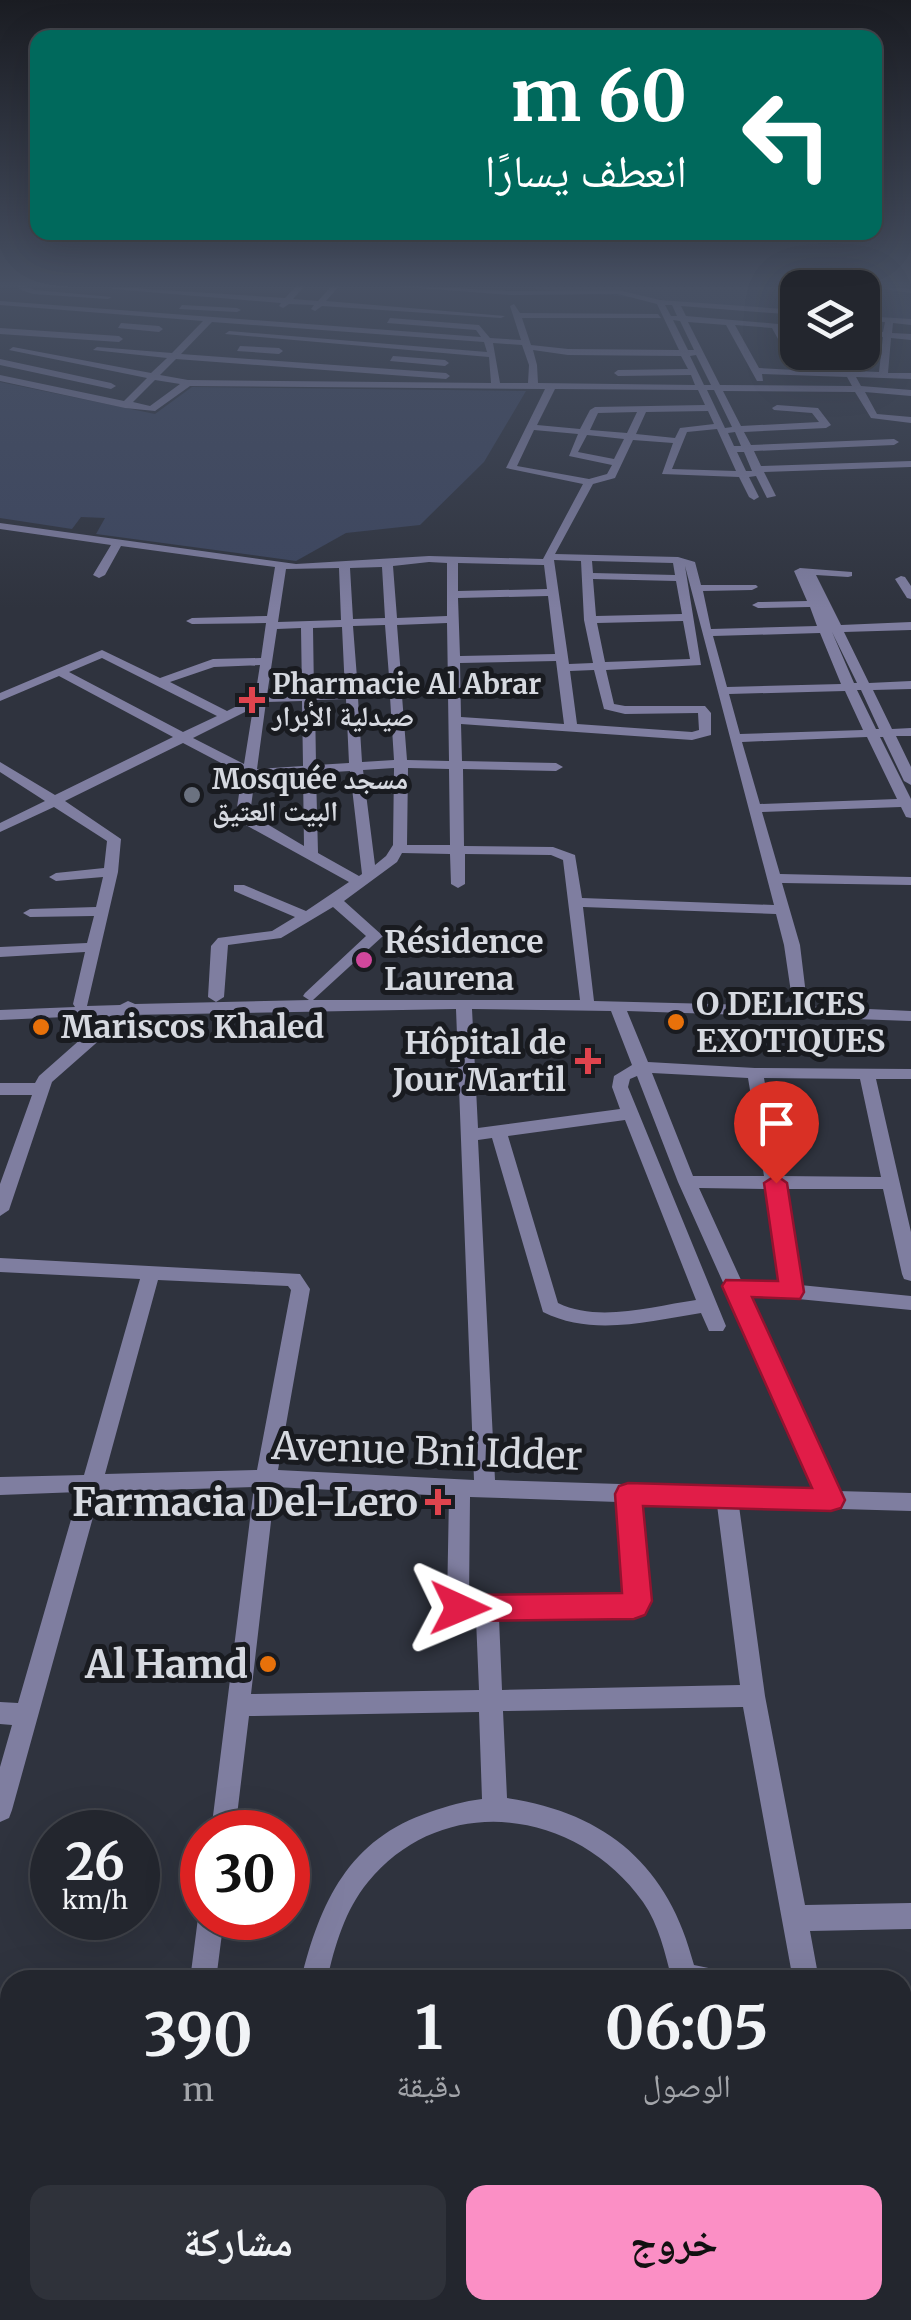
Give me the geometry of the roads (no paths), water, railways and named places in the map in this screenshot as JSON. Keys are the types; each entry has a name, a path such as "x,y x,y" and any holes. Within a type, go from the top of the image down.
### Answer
{"street":[{"path":"68,391 157,408 176,391"},
{"path":"99,397 105,391"},
{"path":"125,404 139,391"},
{"path":"549,391 511,468 589,482 611,476 643,409"},
{"path":"621,391 625,408"},
{"path":"703,391 754,497"},
{"path":"719,391 771,496"},
{"path":"767,391 787,428"},
{"path":"861,391 872,414 911,420"},
{"path":"883,391 911,394"},
{"path":"619,463 573,455 595,410 710,408"},
{"path":"777,408 815,410 826,424 686,428 667,473 742,474 910,466"},
{"path":"879,418 910,466"},
{"path":"532,427 678,441"},
{"path":"730,449 894,442"},
{"path":"572,727 548,560 589,482"},
{"path":"0,526 281,566 586,558 678,560 691,564 706,633 798,970 799,1003"},
{"path":"100,575 118,542"},
{"path":"453,720 692,736 707,730 700,709 611,708 590,620 586,558"},
{"path":"452,559 458,884"},
{"path":"453,660 598,666 696,662 678,560"},
{"path":"387,563 401,764 400,850"},
{"path":"281,566 242,808 245,817 311,855 364,879"},
{"path":"344,567 364,879"},
{"path":"806,571 856,686 911,781"},
{"path":"829,629 812,604 799,572 848,574"},
{"path":"586,576 681,578"},
{"path":"901,579 911,596"},
{"path":"696,588 752,587"},
{"path":"452,595 552,592"},
{"path":"758,605 812,604"},
{"path":"590,620 687,618"},
{"path":"192,621 307,625 453,619"},
{"path":"307,625 311,855"},
{"path":"706,633 911,626"},
{"path":"0,697 89,656 108,654 228,716"},
{"path":"162,682 213,663 266,661"},
{"path":"58,671 250,773 401,764 556,767"},
{"path":"722,691 911,684"},
{"path":"0,828 261,700 453,690"},
{"path":"735,738 911,732"},
{"path":"754,808 910,807 882,733"},
{"path":"0,766 114,839 111,872 81,1004"},
{"path":"216,997 219,946 223,941 267,938 336,899 400,850 456,850 563,854 570,858 586,999"},
{"path":"56,877 111,872"},
{"path":"772,878 911,881"},
{"path":"239,888 307,917"},
{"path":"311,996 375,936 372,929 338,906 336,899"},
{"path":"575,902 782,910"},
{"path":"30,914 102,911"},
{"path":"0,952 94,948"},
{"path":"0,1014 216,997 311,996 911,1008"},
{"path":"0,1210 8,1152 39,1090 128,1005"},
{"path":"0,1006 464,1006 911,1016"},
{"path":"464,1006 485,1490"},
{"path":"618,1008 688,1182 831,1500"},
{"path":"716,1326 620,1081 642,1067 754,1073 911,1074"},
{"path":"754,1073 792,1292"},
{"path":"867,1074 911,1274"},
{"path":"0,1089 39,1090"},
{"path":"470,1136 631,1113"},
{"path":"499,1133 550,1307 561,1314 590,1320 708,1305"},
{"path":"471,1161 504,1160"},
{"path":"688,1182 891,1183"},
{"path":"0,1264 293,1280 301,1288 266,1478 225,1810"},
{"path":"0,1810 151,1272"},
{"path":"734,1286 911,1304"},
{"name":"Avenue Bni Idder","path":"0,1486 266,1478 485,1490 911,1502"},
{"path":"460,1488 458,1604 463,1609 487,1610 637,1604 628,1494"},
{"path":"727,1498 753,1696 804,1970"},
{"path":"487,1610 495,1808"},
{"path":"240,1705 753,1696"},
{"path":"0,1713 26,1715"},
{"path":"316,1970 324,1935 354,1879 396,1840 452,1813 511,1807 568,1822 620,1854 657,1899 681,1954 684,1970"},
{"path":"794,1918 911,1916"},
{"path":"204,1970 208,1940"}],"place":[{"name":"Pharmacie Al Abrar صيدلية الأبرار","path":"252,700"},
{"name":"Mosquée مسجد البيت العتيق","path":"192,795"},
{"name":"Résidence Laurena","path":"364,960"},
{"name":"O DELICES EXOTIQUES","path":"676,1022"},
{"name":"Mariscos Khaled","path":"41,1027"},
{"name":"Hôpital de Jour Martil","path":"588,1061"},
{"name":"Farmacia Del-Lero","path":"438,1502"},
{"name":"Al Hamd","path":"268,1664"}]}
